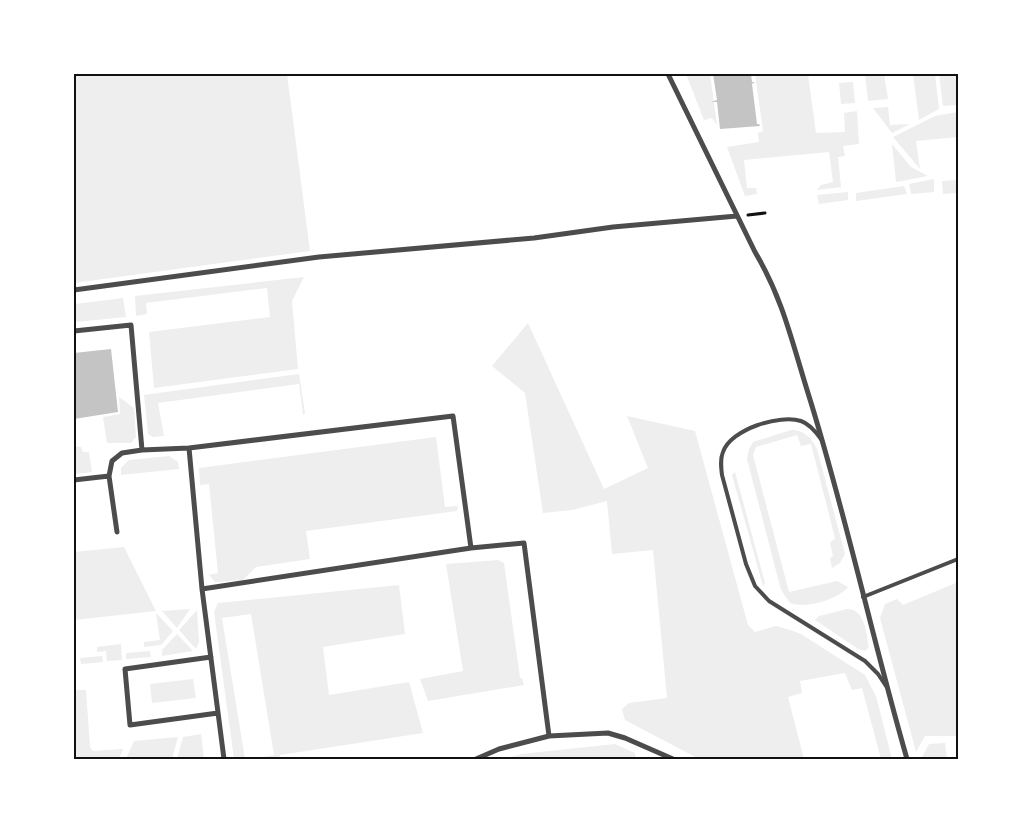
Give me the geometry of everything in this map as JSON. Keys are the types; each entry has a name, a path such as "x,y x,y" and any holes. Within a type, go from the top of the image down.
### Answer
{"street":[{"path":"668,74 737,216 770,277 784,310 822,441 907,759"},
{"path":"74,290 319,257 534,238 612,227 737,216"},
{"path":"74,331 131,325 142,450"},
{"path":"117,532 109,476 112,461 122,453 142,450 189,448 453,416 471,548"},
{"path":"189,448 202,589 224,759"},
{"path":"74,480 109,476"},
{"path":"202,589 471,548 524,543 549,736"},
{"path":"211,658 125,669 130,725 218,712"},
{"path":"476,759 499,749 549,736 608,733 625,738 674,759"},
{"path":"657,751 658,759"}],"lane":[{"path":"822,441 814,429 803,421 777,420 747,429 729,442 723,450 721,461 726,490 750,577 763,596 778,608 865,662 878,674 886,686"},
{"path":"863,597 958,559"}],"path":[{"path":"737,216 765,214"}],"shaded area":[{"path":"74,74 287,74 310,251 74,283"},
{"path":"686,74 710,74 717,125 712,118 704,120"},
{"path":"755,74 808,74 816,133 845,132 844,113 857,111 859,144 843,146 845,156 838,157 841,187 817,190 821,185 833,182 829,152 744,160 747,188 756,188 757,194 745,196 727,147 759,142 758,133 763,131"},
{"path":"865,74 884,74 888,99 868,101"},
{"path":"913,74 935,74 939,109 919,120"},
{"path":"939,74 958,74 958,105 943,106"},
{"path":"853,82 855,103 841,104 839,83"},
{"path":"888,107 890,125 910,124 892,133 873,108"},
{"path":"958,112 958,137 916,141 920,169 893,137 935,116"},
{"path":"892,144 911,167 928,176 896,182"},
{"path":"934,179 934,192 911,194 909,184"},
{"path":"958,180 958,193 943,194 942,181"},
{"path":"904,186 907,194 856,201 856,193"},
{"path":"848,192 848,200 819,204 817,195"},
{"path":"304,277 292,301 298,369 154,388 149,332 270,317 267,288 146,303 147,314 136,316 135,296"},
{"path":"123,298 126,317 76,322 75,304"},
{"path":"528,323 604,489 648,468 627,416 695,431 748,625 755,632 776,626 801,634 865,675 876,696 892,759 881,759 862,688 852,690 845,673 800,681 802,693 788,697 804,759 699,759 625,720 622,709 629,703 667,698 653,550 612,554 607,501 572,510 543,513 525,393 492,366"},
{"path":"299,374 305,413 303,415 299,384 158,403 164,436 153,437 148,434 144,395"},
{"path":"119,397 134,408 136,437 131,443 107,443 103,417 120,414"},
{"path":"791,430 800,431 807,435 817,449 845,554 840,563 832,568 830,558 833,556 830,543 835,538 811,444 801,446 797,435 756,447 753,455 789,592 837,581 848,587 837,596 821,602 804,605 790,603 781,590 747,459 753,442"},
{"path":"436,437 445,507 458,506 457,511 306,531 310,559 256,567 243,580 215,582 209,575 218,573 209,484 200,485 199,468"},
{"path":"74,446 81,447 83,452 89,452 92,472 74,474"},
{"path":"169,456 178,462 179,469 121,475 121,468 129,460"},
{"path":"735,472 765,583 763,586 732,475"},
{"path":"124,547 156,611 74,620 74,552"},
{"path":"498,560 504,563 520,678 522,678 524,685 428,701 420,679 463,671 446,564"},
{"path":"958,582 958,736 925,736 916,752 880,618 885,604 897,599 903,605"},
{"path":"399,585 405,634 323,647 329,695 409,682 423,733 280,755 280,759 254,759 274,755 251,614 222,618 245,759 234,759 214,612 218,603"},
{"path":"190,609 177,628 162,611"},
{"path":"847,609 858,613 864,623 869,647 865,651 858,649 815,620 819,616"},
{"path":"197,610 199,642 196,649 179,630"},
{"path":"156,613 173,631 161,645 144,647 144,642 160,640"},
{"path":"177,634 193,651 162,656 162,650"},
{"path":"121,644 122,660 107,661 106,651 97,652 97,647"},
{"path":"150,651 151,657 126,659 126,653"},
{"path":"102,656 103,662 81,664 80,658"},
{"path":"74,679 76,690 86,690 90,747 93,751 123,749 119,759 74,759"},
{"path":"193,679 196,698 152,703 150,684"},
{"path":"201,734 204,759 177,759 183,737"},
{"path":"178,737 172,759 126,759 134,741"},
{"path":"945,743 947,759 921,759 929,744"},
{"path":"615,744 635,753 636,759 505,759 521,754"}],"building":[{"path":"713,74 751,74 752,82 755,82 752,84 757,124 760,126 720,129 717,102 711,102 717,100"},
{"path":"111,349 118,412 74,419 74,353"}]}
